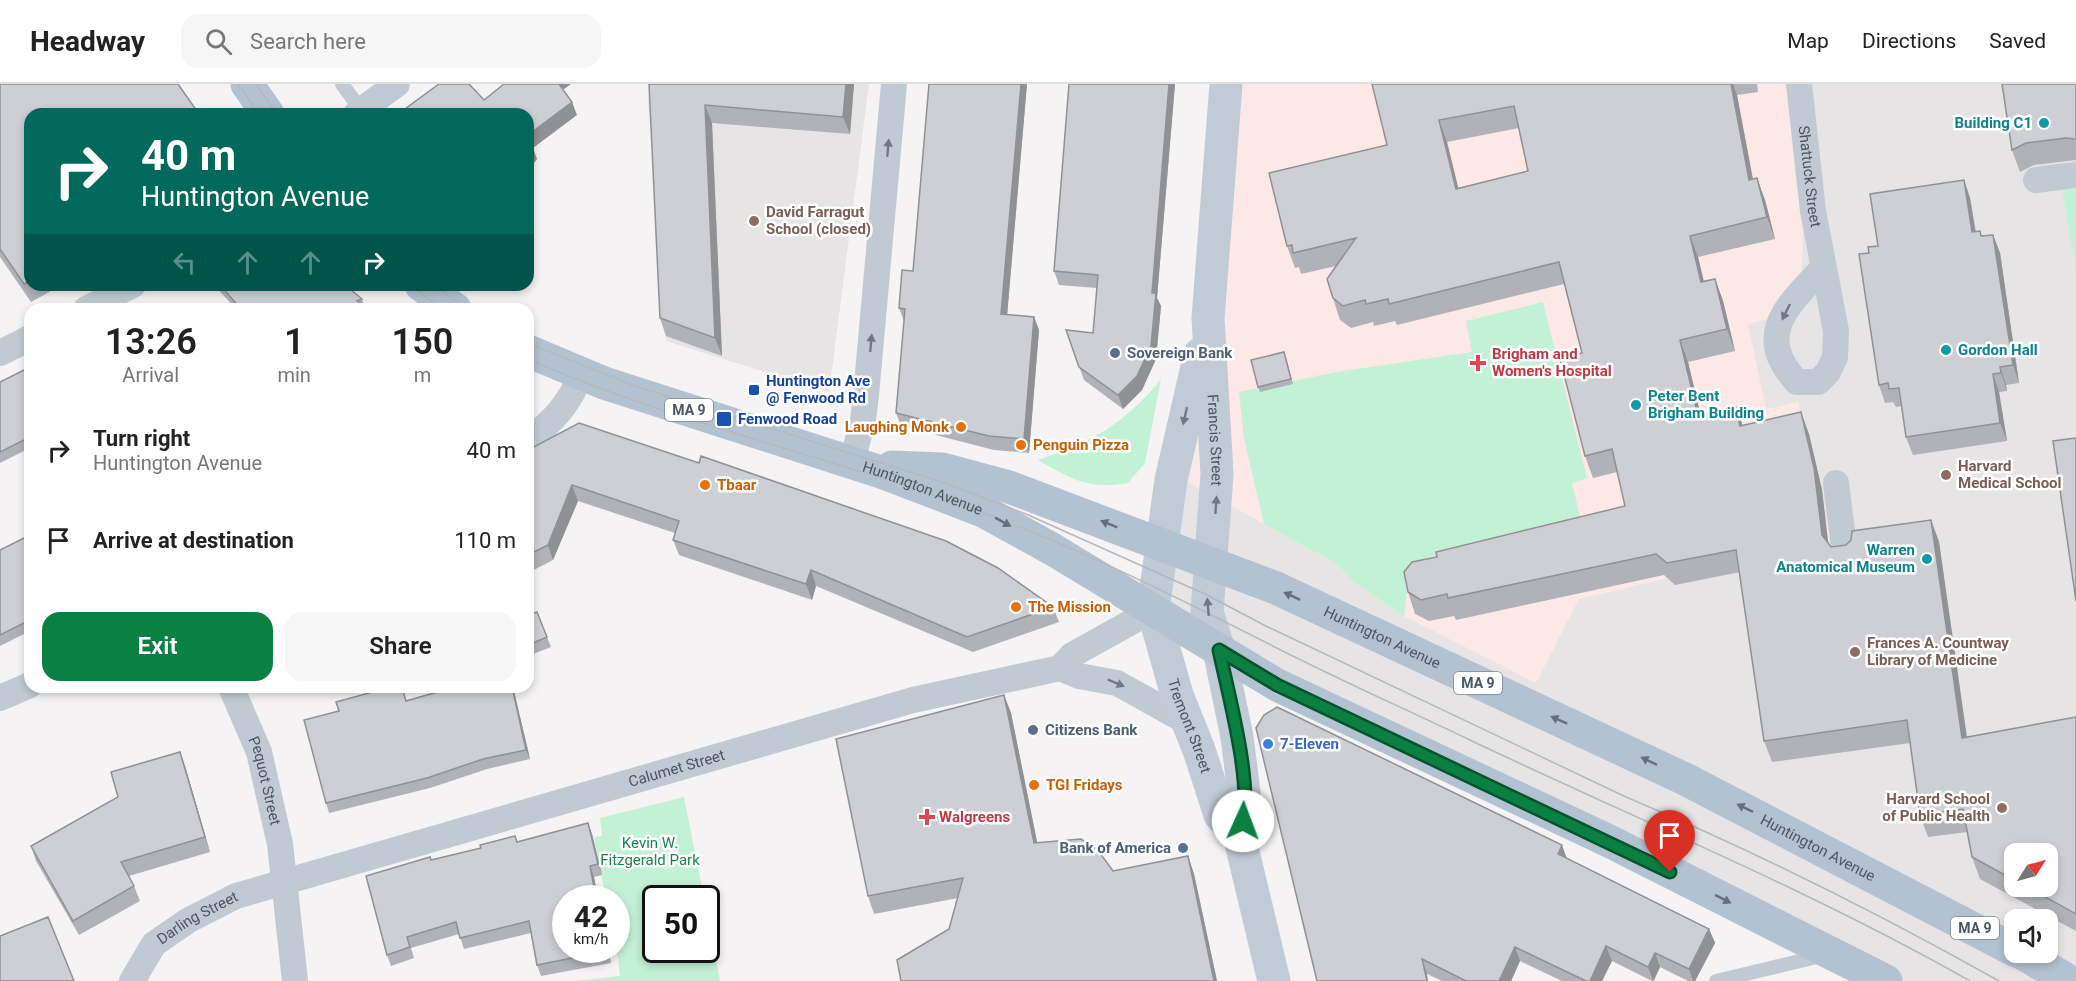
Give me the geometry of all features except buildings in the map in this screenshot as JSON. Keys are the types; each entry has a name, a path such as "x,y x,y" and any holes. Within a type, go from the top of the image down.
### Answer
{"main road":[{"path":"247,84 264,108"},
{"name":"Francis Street","path":"1219,650 1207,612 1217,474 1208,318 1226,84"},
{"path":"430,291 447,303"},
{"name":"Francis Street","path":"1153,610 1173,473 1208,318"},
{"name":"Huntington Avenue","path":"534,354 581,374 852,462 983,511 1052,549 1277,685 1609,841 1886,981"},
{"name":"Huntington Avenue","path":"852,462 942,468 1009,487 1276,588 1620,747 1765,819 2004,945"},
{"name":"Tremont Street","path":"1153,610 1177,695 1189,723 1220,815 1239,835"},
{"name":"Tremont Street","path":"1219,650 1237,737 1246,808 1239,835 1274,981"},
{"path":"2039,963 2069,981"}],"street":[{"path":"364,108 397,84"},
{"path":"852,462 863,420 866,394 894,84"},
{"name":"Shattuck Street","path":"1799,84 1809,182 1823,268"},
{"path":"2036,180 2076,174"},
{"path":"98,303 121,291"},
{"path":"0,353 24,341"},
{"path":"534,435 554,420 572,395 581,374"},
{"path":"1836,483 1845,555"},
{"name":"Calumet Street","path":"285,880 913,700 1060,668 1072,655 1153,610"},
{"path":"1060,668 1079,676 1104,678 1117,683 1189,723"},
{"path":"0,698 24,688"},
{"name":"Pequot Street","path":"234,693 260,752 280,844 285,880"},
{"path":"285,880 295,981"},
{"name":"Darling Street","path":"132,981 154,945 189,920 236,896 285,880"}],"lane":[{"path":"342,84 357,108"},
{"path":"1716,981 1832,953"}],"shaded area":[{"name":"David Farragut School (closed)","path":"661,84 869,84 829,392 666,341 648,100"},
{"path":"1226,84 2076,84 2076,981 1886,981 1153,610 1175,480"},
{"name":"Brigham and Women's Hospital","path":"1226,84 1789,84 1804,218 1800,312 1748,324 1766,409 1798,402 1831,540 1579,599 1536,683 1404,616 1356,584 1336,563 1180,478"}],"green space":[{"path":"2076,185 2076,271 2062,187"},
{"path":"1543,302 1587,478 1572,483 1584,533 1408,583 1404,616 1356,584 1336,563 1264,524 1244,438 1239,392 1337,372 1472,352 1466,321"},
{"path":"1161,379 1145,463 1128,483 1091,484 1060,473 1038,460 1075,446 1106,430 1134,408"},
{"name":"Kevin W. Fitzgerald Park","path":"684,797 701,885 642,885 642,963 717,963 720,981 574,981 620,976 619,963 630,963 630,885 603,885 594,837 602,836 600,818"}],"tram line":[{"path":"238,84 255,108"},
{"path":"256,84 273,108"},
{"path":"418,291 434,303"},
{"path":"442,291 459,303"},
{"path":"534,345 632,385 942,482 1026,514 1207,595 1264,625 1626,797 1768,861 1862,907 1999,981"},
{"path":"534,361 642,403 934,495 1062,545 1164,592 1368,692 1786,886 1970,981"}],"place":[{"name":"Building C1","path":"2044,123"},
{"name":"David Farragut School (closed)","path":"754,221"},
{"name":"Gordon Hall","path":"1946,350"},
{"name":"Sovereign Bank","path":"1115,353"},
{"name":"Brigham and Women's Hospital","path":"1478,363"},
{"name":"Huntington Ave @ Fenwood Rd","path":"754,390"},
{"name":"Peter Bent Brigham Building","path":"1636,405"},
{"name":"Fenwood Road","path":"724,419"},
{"name":"Laughing Monk","path":"961,427"},
{"name":"Penguin Pizza","path":"1021,445"},
{"name":"Harvard Medical School","path":"1946,475"},
{"name":"Tbaar","path":"705,485"},
{"name":"Warren Anatomical Museum","path":"1927,559"},
{"name":"The Mission","path":"1016,607"},
{"name":"Frances A. Countway Library of Medicine","path":"1855,652"},
{"name":"Citizens Bank","path":"1033,730"},
{"name":"7-Eleven","path":"1268,744"},
{"name":"TGI Fridays","path":"1034,785"},
{"name":"Harvard School of Public Health","path":"2002,808"},
{"name":"Walgreens","path":"927,817"},
{"name":"Bank of America","path":"1183,848"}],"route":[{"path":"1243,821 1246,808 1237,737 1219,650 1277,685 1670,872"}]}
